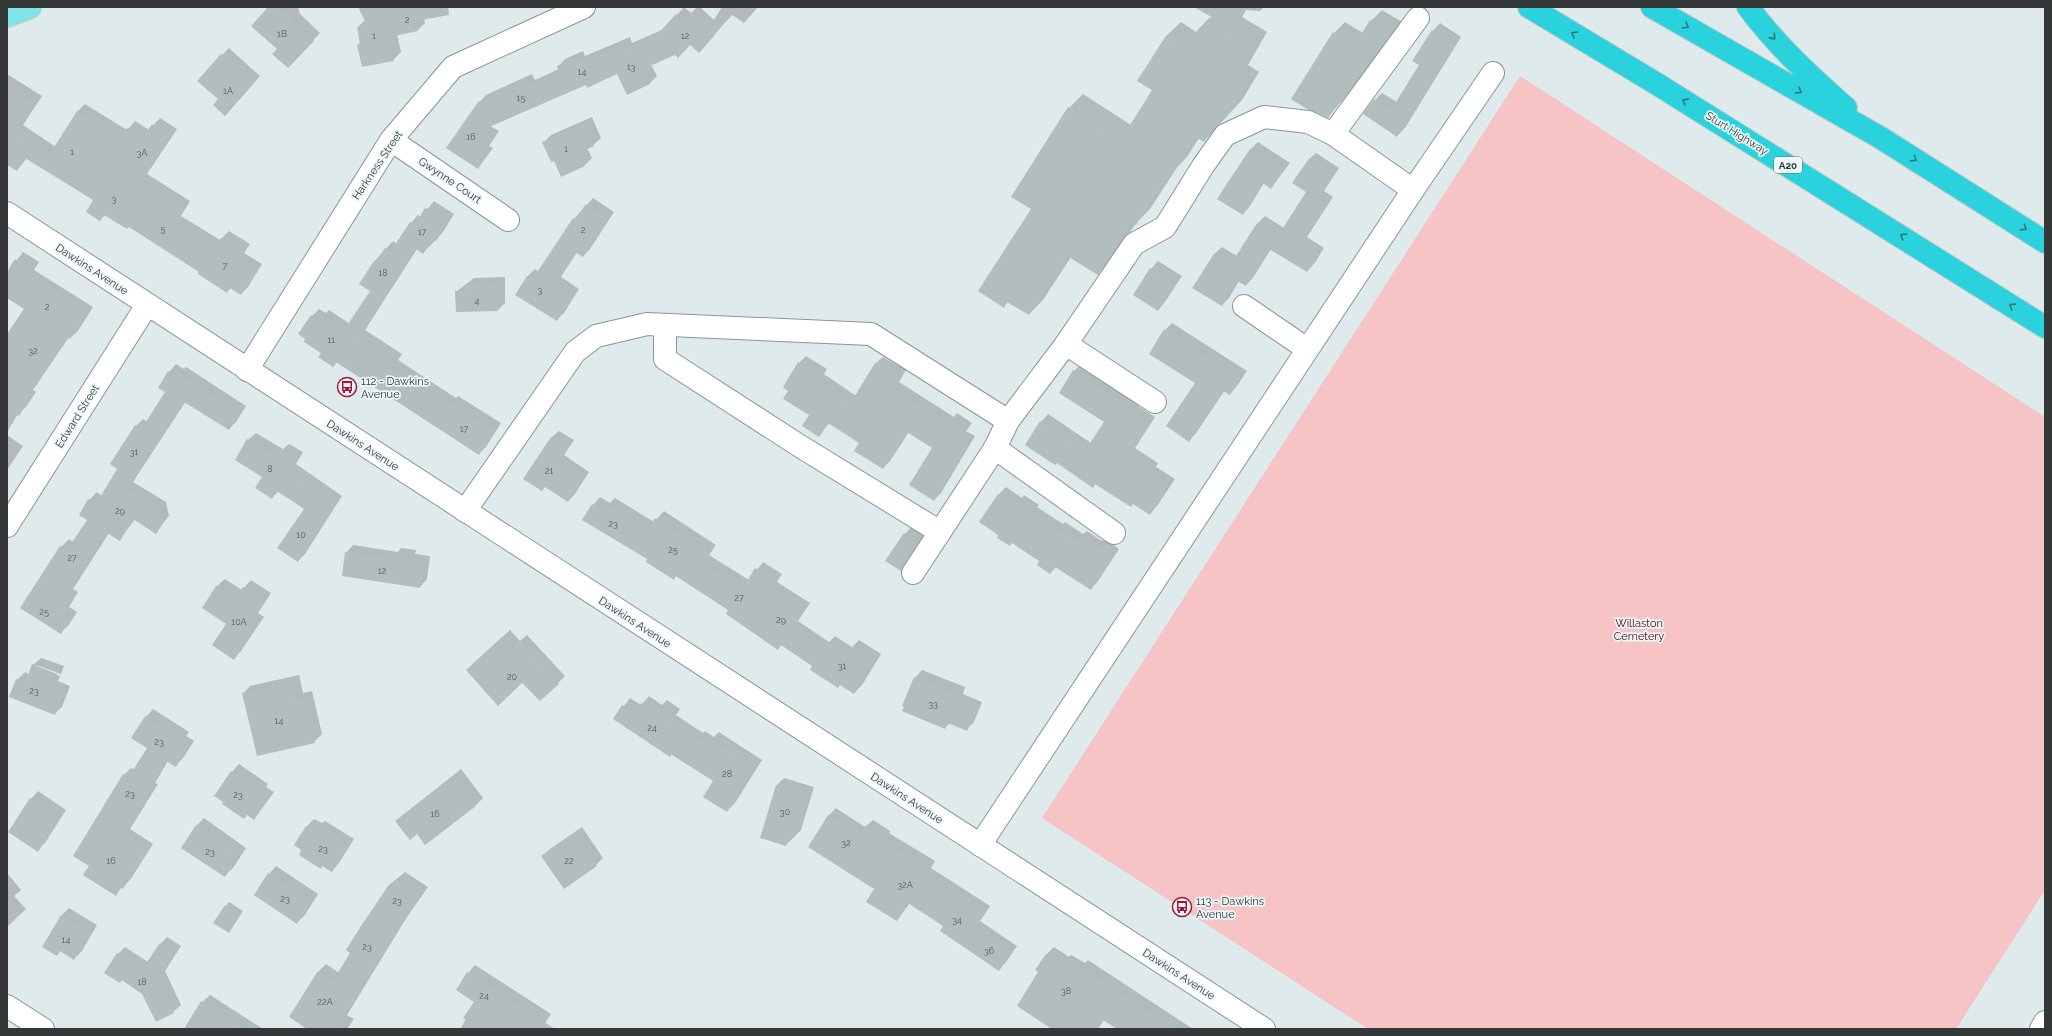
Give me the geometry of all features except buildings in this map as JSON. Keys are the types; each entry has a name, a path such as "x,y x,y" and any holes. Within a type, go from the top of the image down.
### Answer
{"highway":[{"name":"Sturt Highway","path":"1529,7 1657,84 2045,327"},
{"path":"1652,7 1881,138 2045,242"},
{"path":"1748,7 1771,35 1799,64 1881,138"}],"main road":[{"path":"7,16 30,7"}],"street":[{"name":"Harkness Street","path":"247,370 391,140 453,67 584,7"},
{"path":"1333,134 1418,18"},
{"path":"980,845 1413,190 1493,73"},
{"path":"913,573 995,448 1008,421 1066,344 1134,244 1165,227 1224,135 1264,117 1308,122 1333,134 1413,190"},
{"name":"Gwynne Court","path":"391,140 508,220"},
{"name":"Dawkins Avenue","path":"7,213 1264,1029"},
{"name":"Edward Street","path":"7,526 147,305"},
{"path":"1244,306 1307,350"},
{"path":"465,511 575,352 596,336 647,324 871,334 1008,421"},
{"path":"665,325 665,359 803,448 940,532"},
{"path":"1066,344 1155,402"},
{"path":"995,448 1114,533"},
{"path":"7,1006 43,1029"},
{"path":"2041,1029 2045,1022"}],"green space":[{"name":"Willaston Cemetery","path":"1520,76 2045,417 2045,890 1956,1029 1368,1029 1042,818"}],"place":[{"name":"112 - Dawkins Avenue","path":"347,387"},
{"name":"113 - Dawkins Avenue","path":"1182,907"}]}
